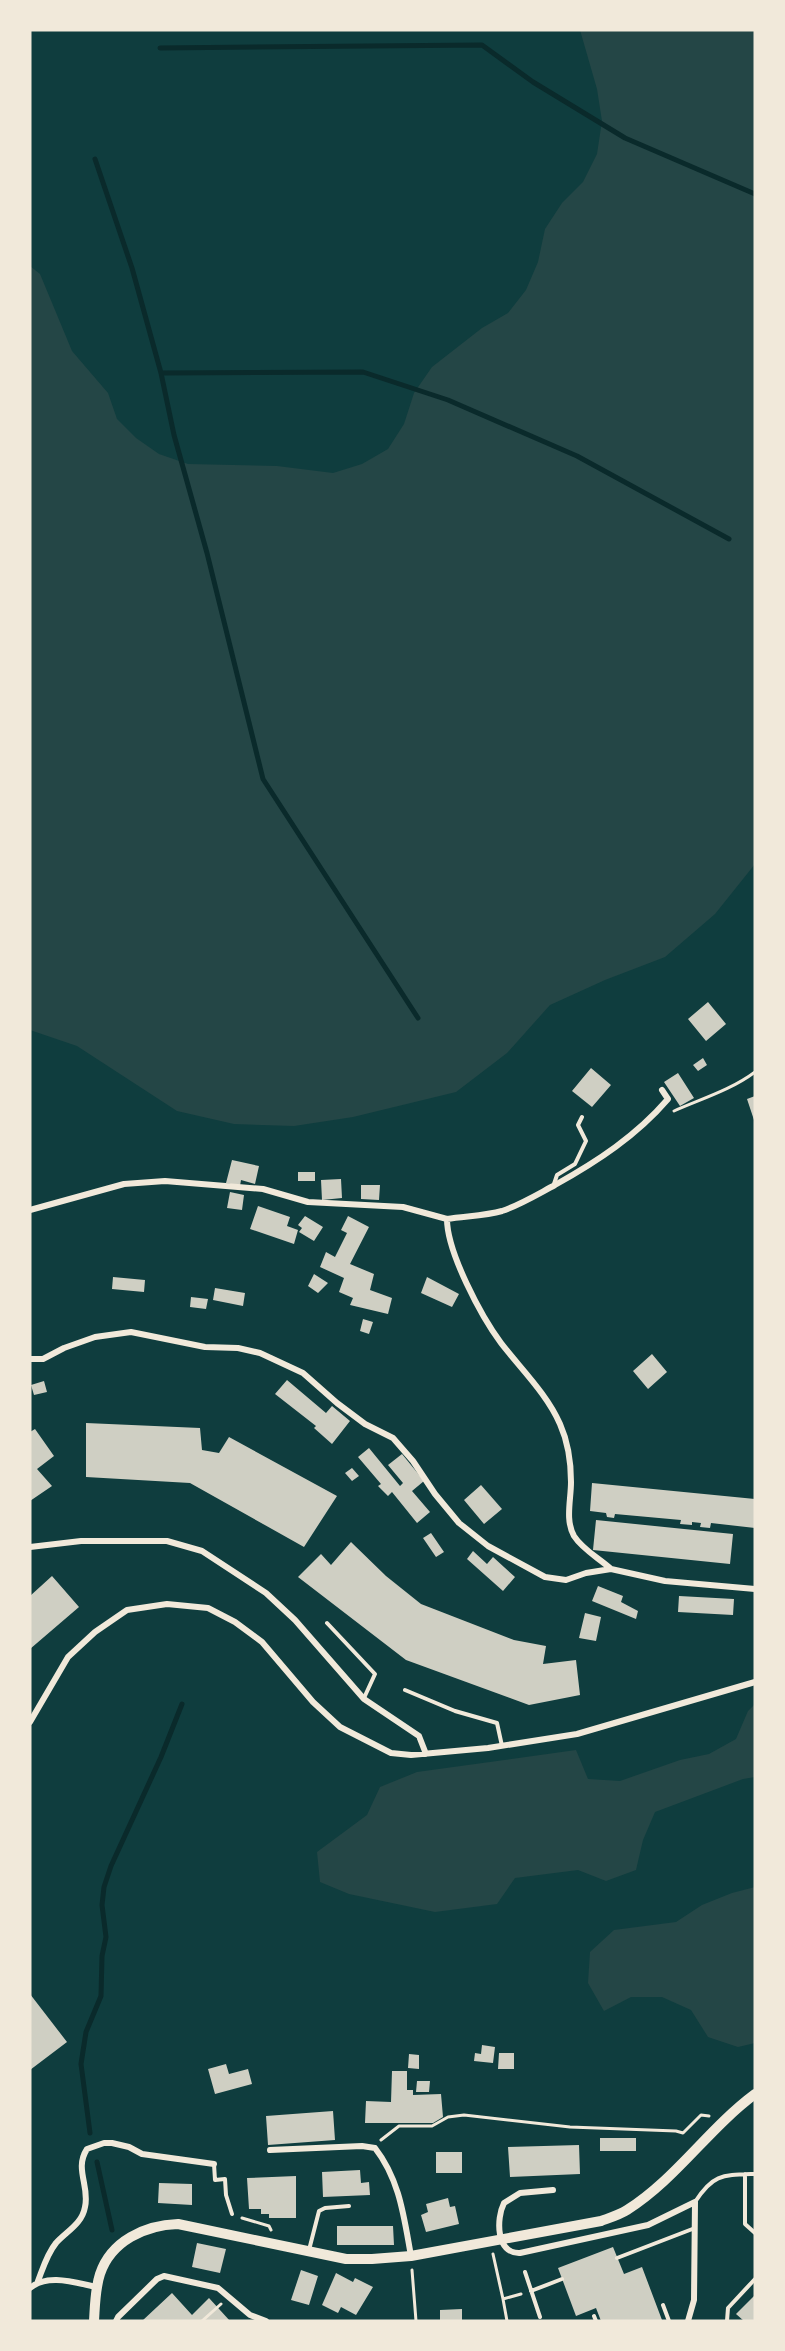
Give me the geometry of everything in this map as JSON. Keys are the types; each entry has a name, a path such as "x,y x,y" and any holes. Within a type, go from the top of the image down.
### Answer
{"street":[{"path":"30,1210 124,1184 165,1181 263,1188 308,1202 403,1207 447,1219 501,1211 535,1196 600,1160 635,1133 668,1099 662,1090"},
{"path":"447,1219 447,1232 467,1285 499,1340 551,1406 561,1428 570,1465 569,1521 571,1530 581,1545 611,1569"},
{"path":"30,1359 43,1359 64,1348 95,1337 131,1332 205,1347 238,1348 260,1353 303,1373 365,1424 393,1438 459,1523 488,1546 545,1577 566,1580 586,1573 611,1569 665,1581 755,1589"},
{"path":"30,1547 81,1541 167,1541 202,1551 266,1593 287,1613 364,1699 419,1736 426,1754"},
{"path":"30,1722 68,1657 95,1632 127,1610 167,1604 207,1608 235,1622 262,1642 313,1701 340,1727 390,1753 426,1754 502,1746 577,1734 755,1682"},
{"path":"94,2321 97,2287 106,2260 114,2249 135,2234 161,2224 196,2226 346,2259 372,2259 411,2256 601,2221 625,2212 661,2184 718,2125 755,2094"},
{"path":"30,2288 38,2281 50,2252 78,2224 85,2209 86,2192 80,2163 87,2149 104,2143 112,2143 129,2147 142,2154 214,2164"},
{"path":"270,2151 362,2146 374,2148 389,2169 399,2195 411,2256"},
{"path":"553,2190 520,2193 504,2203 500,2221 504,2246 508,2251 520,2253 648,2225 695,2202 694,2300 688,2321"},
{"path":"116,2321 157,2278 164,2276 218,2288 250,2315 267,2321"},
{"path":"38,2281 52,2280 97,2287"}],"lane":[{"path":"554,1185 555,1178 575,1164 586,1142 578,1125 582,1117"},
{"path":"327,1623 375,1674 364,1699"},
{"path":"405,1690 455,1711 497,1723 502,1746"},
{"path":"214,2164 215,2180 225,2179 226,2195 232,2214"},
{"path":"746,2174 745,2224 755,2234"},
{"path":"695,2202 706,2185 714,2179 755,2174"},
{"path":"309,2250 319,2211 325,2208 349,2206"},
{"path":"617,2258 696,2228"},
{"path":"525,2272 540,2317"},
{"path":"531,2291 562,2278"},
{"path":"727,2321 728,2308 755,2279"},
{"path":"663,2305 669,2321"}],"path":[{"path":"671,1113 718,1091 737,1086 755,1071"},
{"path":"374,2148 399,2126 432,2126 448,2117 464,2115 570,2127 683,2133 701,2115 707,2114 718,2125"},
{"path":"232,2214 257,2222"},
{"path":"411,2256 416,2321"},
{"path":"494,2264 507,2321"},
{"path":"503,2299 531,2291"},
{"path":"202,2321 218,2307"}],"shaded area":[{"path":"580,30 755,30 755,864 715,914 665,957 605,980 550,1005 507,1053 456,1092 353,1117 294,1126 234,1124 177,1111 77,1046 30,1030 30,266 40,274 72,351 108,393 117,419 136,438 159,454 188,464 277,466 333,473 362,464 388,449 404,424 414,393 432,367 482,328 508,313 526,290 538,262 545,229 562,203 583,182 597,154 602,121 597,89"},
{"path":"755,1704 755,1777 743,1779 655,1812 643,1840 636,1870 606,1881 578,1870 515,1878 497,1904 435,1912 349,1894 320,1882 317,1852 367,1815 380,1787 417,1772 576,1750 588,1779 620,1781 680,1760 709,1754 736,1739 748,1711"},
{"path":"755,1887 755,2043 738,2047 708,2037 691,2010 662,1997 631,1997 604,2011 588,1983 590,1952 614,1930 676,1922 702,1905"}],"building":[{"path":"708,1002 726,1024 706,1041 688,1019"},
{"path":"703,1058 707,1065 698,1071 693,1065"},
{"path":"591,1068 611,1085 592,1107 572,1091"},
{"path":"678,1073 694,1098 680,1106 664,1082"},
{"path":"755,1096 755,1123 747,1099"},
{"path":"232,1160 259,1166 255,1184 241,1180 240,1186 226,1183"},
{"path":"298,1172 315,1172 315,1181 298,1181"},
{"path":"341,1179 342,1198 322,1200 321,1180"},
{"path":"361,1185 380,1185 379,1200 361,1199"},
{"path":"230,1192 244,1195 242,1210 227,1208"},
{"path":"258,1206 290,1217 287,1226 298,1230 294,1244 250,1229"},
{"path":"305,1216 323,1227 314,1241 299,1232 302,1228 298,1225"},
{"path":"348,1216 369,1227 350,1264 374,1274 370,1290 392,1298 388,1314 350,1305 353,1298 339,1292 344,1278 320,1267 326,1252 335,1257 347,1233 341,1230"},
{"path":"314,1274 328,1283 318,1293 308,1286"},
{"path":"113,1277 145,1280 144,1292 112,1289"},
{"path":"427,1277 459,1294 452,1307 421,1293"},
{"path":"215,1288 245,1293 243,1306 213,1300"},
{"path":"191,1297 208,1299 206,1309 190,1307"},
{"path":"363,1319 373,1322 369,1334 360,1331"},
{"path":"652,1354 667,1372 648,1389 633,1371"},
{"path":"287,1380 326,1413 332,1406 350,1421 332,1444 314,1428 316,1426 275,1394"},
{"path":"44,1381 47,1392 34,1395 31,1385"},
{"path":"86,1423 200,1428 202,1450 219,1453 229,1437 337,1496 304,1547 190,1483 86,1477"},
{"path":"35,1429 54,1456 37,1469 52,1486 30,1501 30,1432"},
{"path":"369,1448 400,1486 403,1483 388,1465 402,1454 424,1481 412,1491 430,1512 417,1523 392,1492 388,1496 378,1486 381,1484 358,1457"},
{"path":"352,1468 359,1476 352,1481 345,1473"},
{"path":"592,1483 755,1499 755,1528 711,1523 710,1528 700,1527 701,1523 680,1524 681,1520 615,1514 614,1518 607,1517 606,1513 590,1511"},
{"path":"481,1485 502,1509 484,1524 464,1500"},
{"path":"596,1520 733,1534 730,1564 593,1550"},
{"path":"431,1533 444,1552 436,1557 423,1538"},
{"path":"351,1542 386,1576 421,1604 514,1640 546,1646 543,1664 576,1660 580,1695 529,1705 406,1660 298,1577 321,1554 331,1565"},
{"path":"473,1551 487,1564 493,1557 515,1577 503,1591 467,1559"},
{"path":"52,1576 79,1607 30,1649 30,1596"},
{"path":"598,1586 623,1596 621,1602 638,1611 636,1619 592,1601"},
{"path":"679,1596 734,1599 733,1615 678,1612"},
{"path":"585,1613 601,1617 596,1641 579,1638"},
{"path":"30,1994 67,2042 30,2070"},
{"path":"482,2045 495,2047 493,2063 474,2061 475,2053 481,2054"},
{"path":"499,2053 514,2053 514,2069 498,2069"},
{"path":"409,2054 419,2055 419,2069 408,2068"},
{"path":"226,2064 229,2074 248,2069 252,2084 215,2094 208,2069"},
{"path":"392,2071 407,2071 407,2090 413,2090 413,2095 441,2094 443,2117 433,2123 365,2123 366,2101 391,2102"},
{"path":"417,2081 430,2081 429,2092 416,2092"},
{"path":"333,2111 335,2140 268,2145 266,2116"},
{"path":"600,2138 636,2138 636,2151 600,2151"},
{"path":"579,2145 580,2174 510,2177 508,2147"},
{"path":"436,2152 462,2152 462,2173 436,2173"},
{"path":"360,2170 361,2183 369,2182 370,2195 323,2197 322,2172"},
{"path":"296,2176 296,2218 269,2218 269,2214 261,2214 261,2209 249,2209 247,2178"},
{"path":"159,2183 192,2184 192,2205 158,2203"},
{"path":"448,2198 450,2207 455,2206 459,2224 426,2232 421,2215 428,2212 426,2204"},
{"path":"337,2226 393,2226 394,2245 337,2245"},
{"path":"197,2243 226,2249 220,2273 192,2267"},
{"path":"613,2247 624,2274 642,2267 662,2320 601,2321 596,2308 576,2316 558,2268"},
{"path":"301,2270 318,2276 309,2305 291,2300"},
{"path":"336,2273 353,2282 355,2278 373,2287 356,2315 341,2307 338,2313 322,2305"},
{"path":"172,2293 192,2315 209,2298 230,2321 142,2321"},
{"path":"755,2295 755,2321 744,2321 736,2314"},
{"path":"462,2309 462,2321 440,2321 440,2310"}],"waterway":[{"path":"160,48 482,45 533,82 625,138 755,194"},
{"path":"95,159 132,268 161,373 174,435 207,553 263,779 418,1018"},
{"path":"161,373 363,372 448,400 577,456 729,539"},
{"path":"90,2133 81,2064 86,2032 101,1996 102,1956 106,1937 102,1905 104,1887 182,1704"},
{"path":"97,2162 112,2230"}]}
